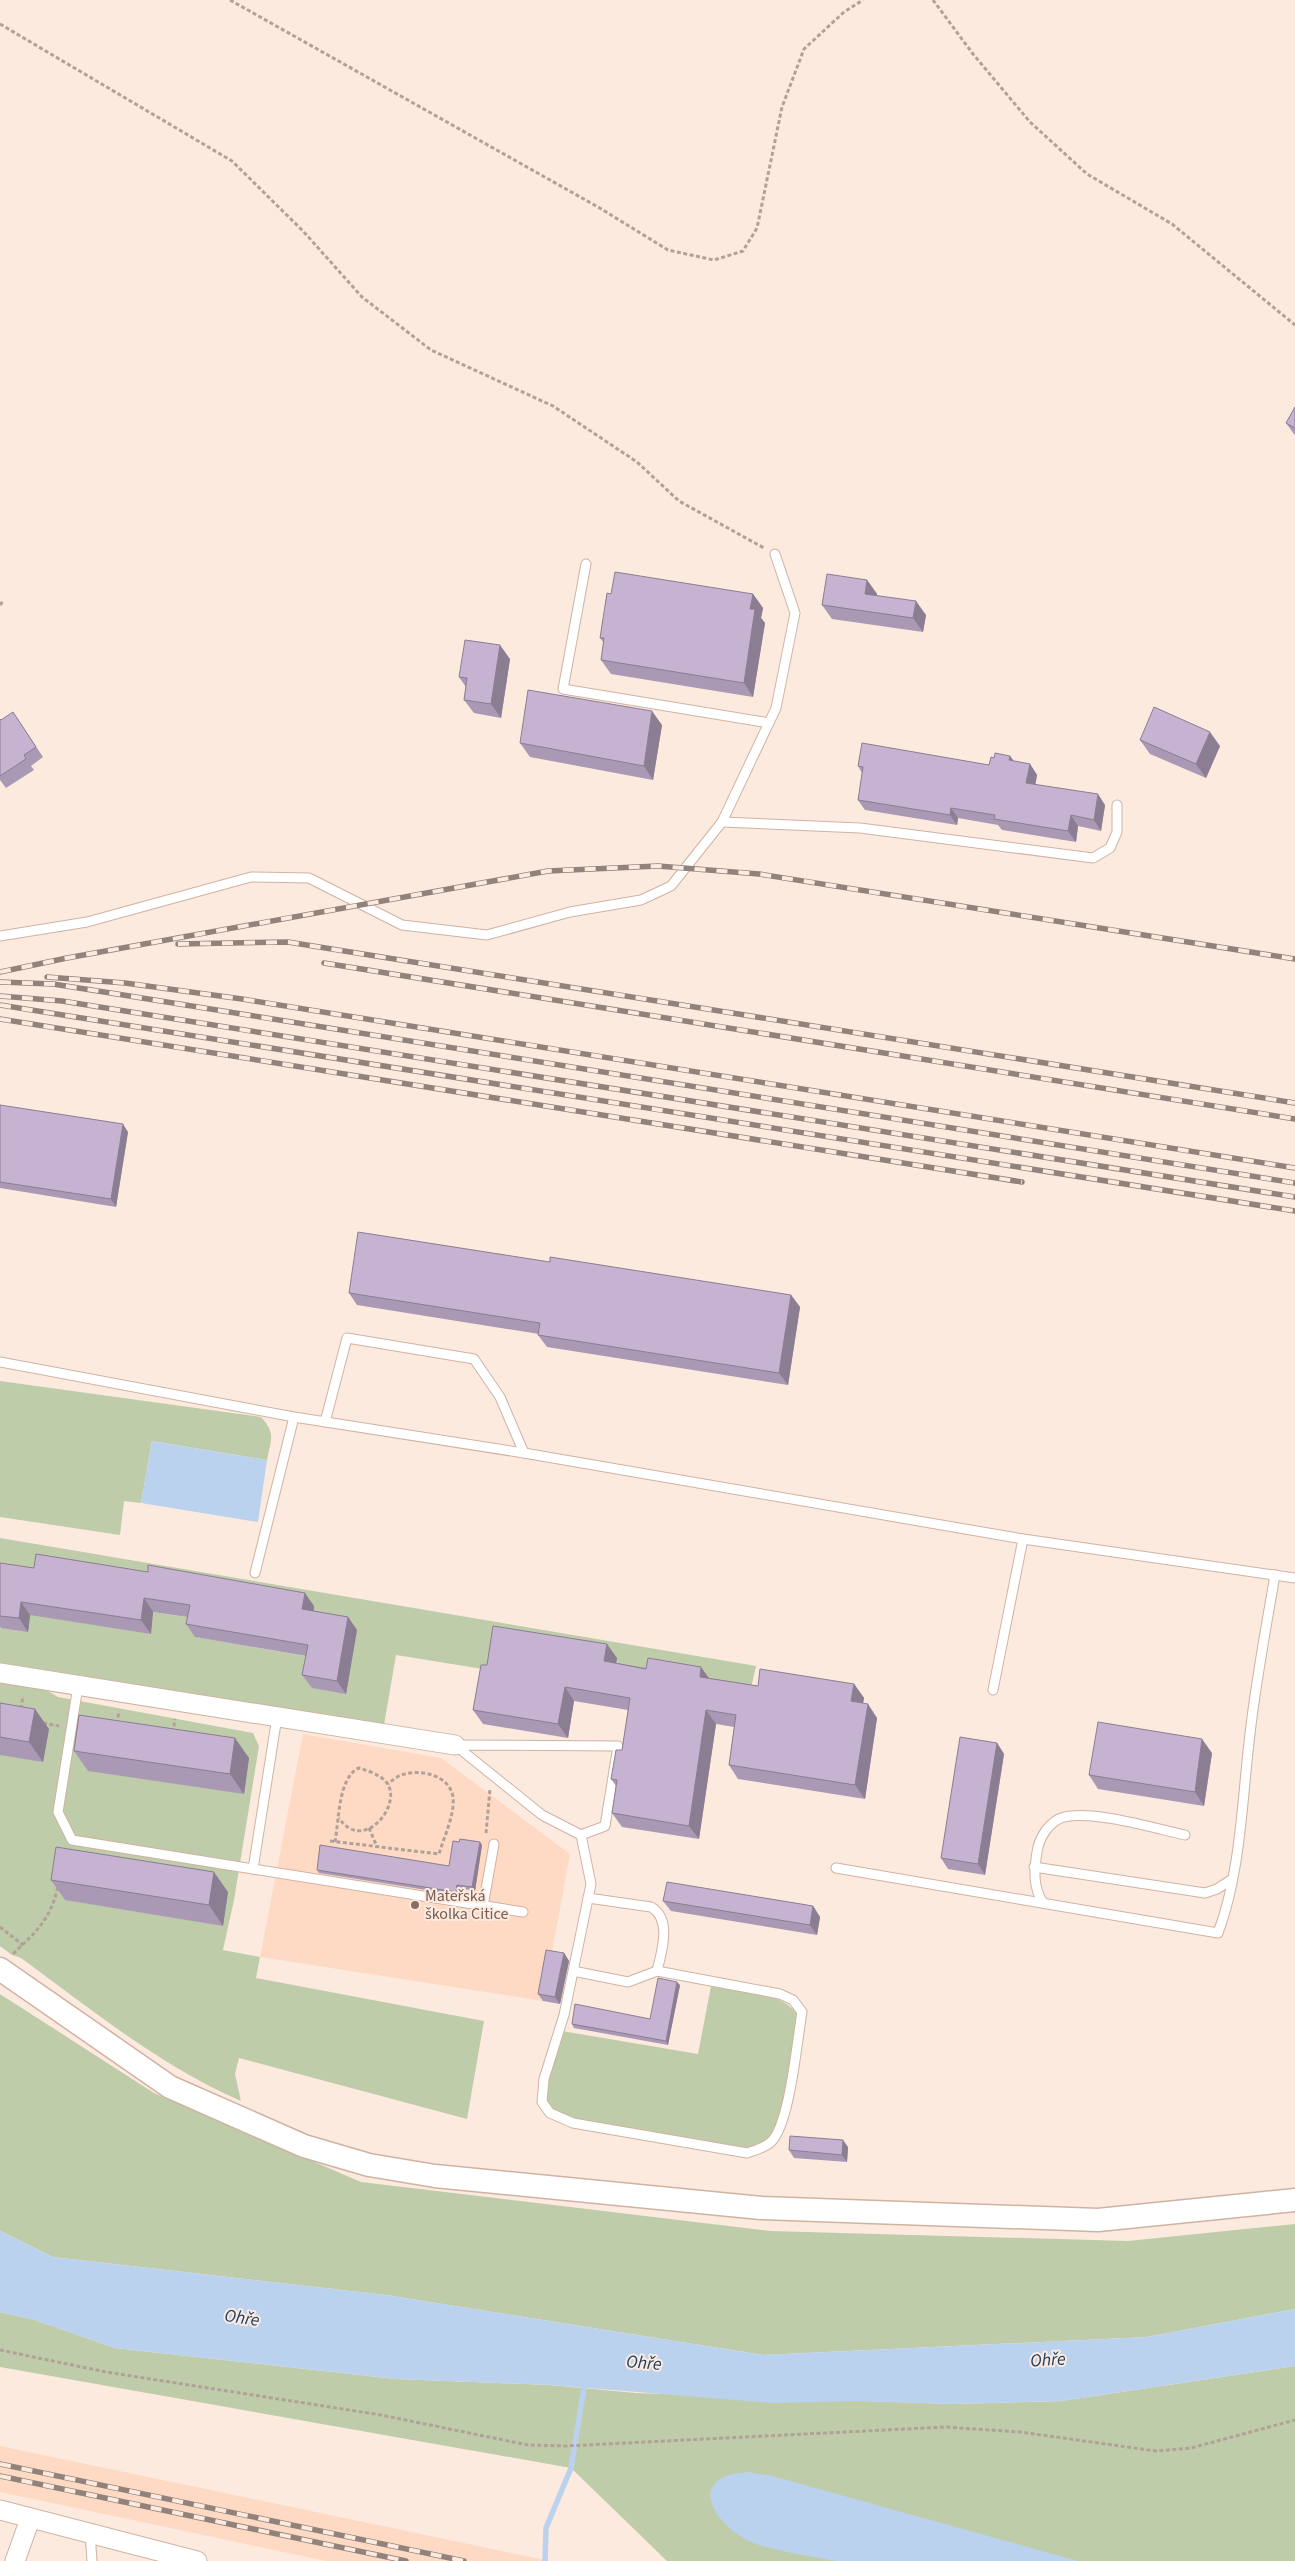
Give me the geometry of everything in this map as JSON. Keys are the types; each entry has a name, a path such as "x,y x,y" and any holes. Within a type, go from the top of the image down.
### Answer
{"street":[{"path":"0,1673 455,1745"},
{"path":"0,1970 170,2087 304,2146 369,2164 435,2176 761,2208 1098,2220 1295,2200"},
{"path":"0,2510 197,2561"},
{"path":"15,2561 30,2518"}],"lane":[{"path":"0,936 86,922 251,877 309,878 402,925 487,935 570,912 641,900 670,886 722,822 776,708 795,613 775,554"},
{"path":"586,564 563,688 769,723"},
{"path":"722,822 860,828 1093,858 1110,848 1117,832 1117,805"},
{"path":"325,1422 347,1338 474,1359 500,1397 524,1453"},
{"path":"0,1362 294,1417 524,1453 1023,1539 1295,1578"},
{"path":"255,1573 294,1417"},
{"path":"993,1690 1023,1539"},
{"path":"836,1868 1218,1933 1226,1912 1245,1794 1250,1734 1275,1575"},
{"path":"78,1686 58,1812 72,1840 523,1912"},
{"path":"253,1869 277,1717"},
{"path":"455,1745 618,1746 605,1826 581,1835 542,1815 455,1745"},
{"path":"1043,1904 1035,1882 1034,1867 1043,1833 1063,1817 1100,1817 1185,1835"},
{"path":"573,1971 628,1982 657,1971 780,1994 793,2000 802,2012 784,2118 772,2141 762,2148 747,2153 573,2123 550,2113 542,2102 541,2094 564,2015 573,1971 588,1898 591,1884 581,1835"},
{"path":"483,1906 493,1847"},
{"path":"1034,1867 1205,1892 1217,1889 1231,1880"},
{"path":"588,1898 651,1907 658,1911 664,1924 662,1954 657,1971"},
{"path":"90,2534 92,2561"}],"path":[{"path":"230,0 598,207 668,250 714,260 743,251 757,228 782,107 804,49 844,12 863,0"},
{"path":"933,0 973,54 1030,122 1087,174 1172,224 1295,326"},
{"path":"0,24 232,161 303,231 362,297 431,350 552,406 637,462 679,501 775,554"},
{"path":"0,605 3,601"},
{"path":"21,1711 26,1678"},
{"path":"117,1726 120,1692"},
{"path":"172,1735 177,1702"},
{"path":"37,1722 72,1728"},
{"path":"335,1842 343,1786 353,1771 359,1768 370,1772 388,1784 390,1795 388,1809 382,1818 369,1828 356,1832 345,1827 339,1818"},
{"path":"330,1842 439,1854 452,1808 453,1796 449,1788 434,1774 406,1773 388,1784"},
{"path":"493,1847 486,1839 488,1792 498,1779"},
{"path":"369,1828 377,1847"},
{"path":"0,1927 22,1945 39,1929 54,1907 60,1880"},
{"path":"0,2350 116,2374 381,2415 528,2445 566,2446 945,2427 1020,2432 1156,2452 1191,2448 1295,2420"}],"shaded area":[{"name":"Mateřská školka Citice","path":"303,1734 441,1758 570,1854 543,2001 260,1957"},
{"path":"0,2446 550,2561 326,2561 0,2492"}],"green space":[{"path":"0,1381 261,1417 271,1432 267,1460 152,1441 141,1503 124,1501 120,1535 0,1517"},
{"path":"0,1538 756,1666 749,1697 489,1670 396,1655 384,1725 0,1663","holes":["314,1606 305,1656 196,1637 199,1619 153,1612 151,1633 30,1614"]},
{"path":"0,1683 48,1691 58,1697 253,1733 259,1746 234,1900 223,1950 260,1957 256,1978 484,2021 467,2119 239,2058 235,2074 241,2101 211,2087 154,2054 21,1958 12,1955 0,1946"},
{"path":"711,1986 770,1996 790,2006 797,2014 791,2061 780,2115 775,2129 767,2140 748,2148 560,2116 550,2108 547,2101 546,2085 550,2066 562,2031 698,2054"},
{"path":"0,1994 154,2093 361,2182 771,2231 1128,2241 1295,2224 1295,2309 1147,2337 763,2355 386,2295 53,2257 0,2231"},
{"path":"0,2312 35,2320 115,2348 396,2379 550,2385 636,2393 952,2404 1061,2401 1295,2366 1295,2561 667,2561 571,2468 0,2367"}],"water":[{"path":"152,1441 267,1460 258,1522 141,1503"},
{"name":"Ohře","path":"0,2231 53,2257 386,2295 763,2355 1147,2337 1295,2309 1295,2366 1061,2401 952,2404 856,2401 772,2403 550,2385 396,2379 115,2348 35,2320 0,2312"},
{"path":"748,2472 772,2476 1078,2561 839,2561 777,2550 747,2540 734,2531 723,2521 711,2500 711,2490 717,2481 729,2475"}],"building":[{"path":"1295,407 1295,428 1286,423"},
{"path":"615,572 753,594 750,609 755,609 744,683 601,660 604,638 600,638 607,593 611,594"},
{"path":"827,574 867,580 865,594 916,601 913,618 822,605"},
{"path":"465,640 500,645 491,704 464,700 467,678 459,677"},
{"path":"528,690 652,711 644,766 520,743"},
{"path":"1154,707 1210,732 1196,764 1140,740"},
{"path":"13,712 36,747 24,755 26,759 0,776 0,719"},
{"path":"862,743 989,765 991,757 994,758 995,753 1010,756 1009,760 1030,764 1026,783 1098,794 1094,820 1071,815 1068,831 994,819 995,815 951,808 950,815 858,800 863,767 858,766"},
{"path":"0,1105 123,1124 111,1199 0,1182"},
{"path":"358,1232 550,1262 550,1257 791,1295 779,1373 538,1335 540,1323 349,1293"},
{"path":"36,1554 148,1572 148,1565 305,1593 302,1609 348,1617 337,1681 302,1675 308,1645 186,1624 190,1605 144,1598 141,1620 21,1602 19,1618 0,1616 0,1563 34,1568"},
{"path":"493,1626 607,1644 604,1661 646,1669 648,1658 701,1667 700,1677 758,1686 760,1669 854,1684 851,1701 868,1704 855,1785 729,1765 736,1715 706,1710 689,1826 612,1813 617,1780 611,1779 616,1750 622,1750 630,1698 565,1687 558,1724 473,1710 481,1665 487,1665"},
{"path":"0,1703 35,1709 29,1742 0,1737"},
{"path":"79,1715 235,1738 230,1774 74,1751"},
{"path":"1098,1722 1202,1739 1195,1792 1089,1775"},
{"path":"960,1737 997,1743 978,1864 941,1858"},
{"path":"460,1839 480,1842 472,1887 457,1885 456,1892 317,1870 320,1845 449,1866 453,1841 459,1842"},
{"path":"56,1847 214,1872 209,1905 51,1880"},
{"path":"667,1882 813,1906 810,1925 663,1901"},
{"path":"546,1950 564,1953 555,1997 538,1994"},
{"path":"658,1978 677,1982 666,2041 572,2024 575,2004 650,2019"},
{"path":"790,2136 843,2140 842,2155 789,2150"}],"waterway":[{"path":"545,2561 546,2528 571,2468 585,2382"}],"railway":[{"path":"0,972 67,958 548,871 658,866 759,874 1295,959"},
{"path":"178,944 288,942 1295,1103"},
{"path":"324,963 1295,1119"},
{"path":"47,977 125,983 242,999 1295,1168"},
{"path":"0,982 53,984 1295,1183"},
{"path":"0,996 62,1001 1295,1197"},
{"path":"0,1005 1295,1211"},
{"path":"0,1019 1022,1182"},
{"path":"0,2464 464,2561"},
{"path":"0,2476 406,2561"}],"place":[{"name":"Mateřská školka Citice","path":"415,1905"}]}
